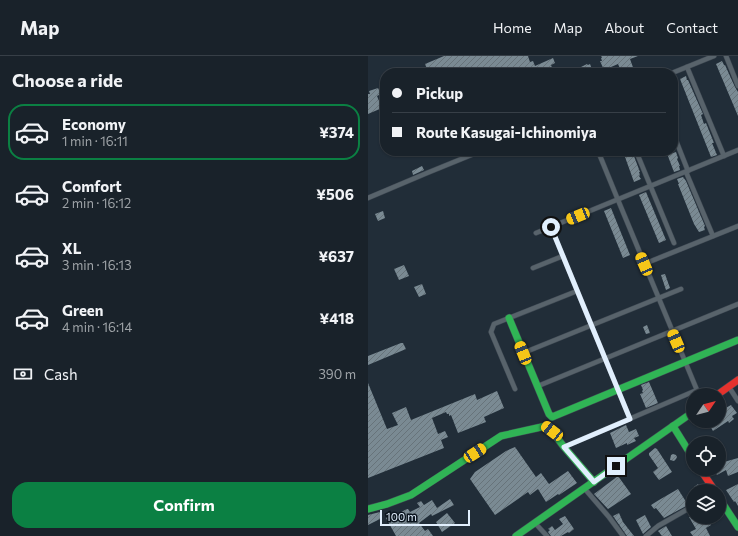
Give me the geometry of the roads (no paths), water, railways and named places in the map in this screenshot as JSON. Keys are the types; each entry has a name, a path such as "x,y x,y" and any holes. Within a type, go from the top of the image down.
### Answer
{"street":[{"path":"678,71 714,56"},
{"path":"726,56 738,86"},
{"path":"687,67 724,156"},
{"path":"678,147 713,236"},
{"path":"536,233 738,150"},
{"path":"368,198 469,156"},
{"path":"600,156 696,388"},
{"path":"638,156 674,243"},
{"path":"644,264 738,226"},
{"path":"551,227 630,419"},
{"path":"533,268 563,256"},
{"path":"523,353 680,289"},
{"path":"515,389 491,332 494,324 577,291"},
{"path":"538,386 738,304"},
{"path":"509,318 549,414 552,417 738,340"},
{"path":"726,388 738,380"},
{"path":"729,386 738,401"},
{"path":"564,447 686,398"},
{"path":"516,536 686,417"},
{"path":"368,509 411,495 501,436 546,426 552,431 594,482"},
{"path":"673,426 686,447"},
{"path":"584,488 609,516 623,536"},
{"path":"726,509 738,527"},
{"path":"646,536 658,526 686,510"},
{"path":"535,523 547,536"}]}
